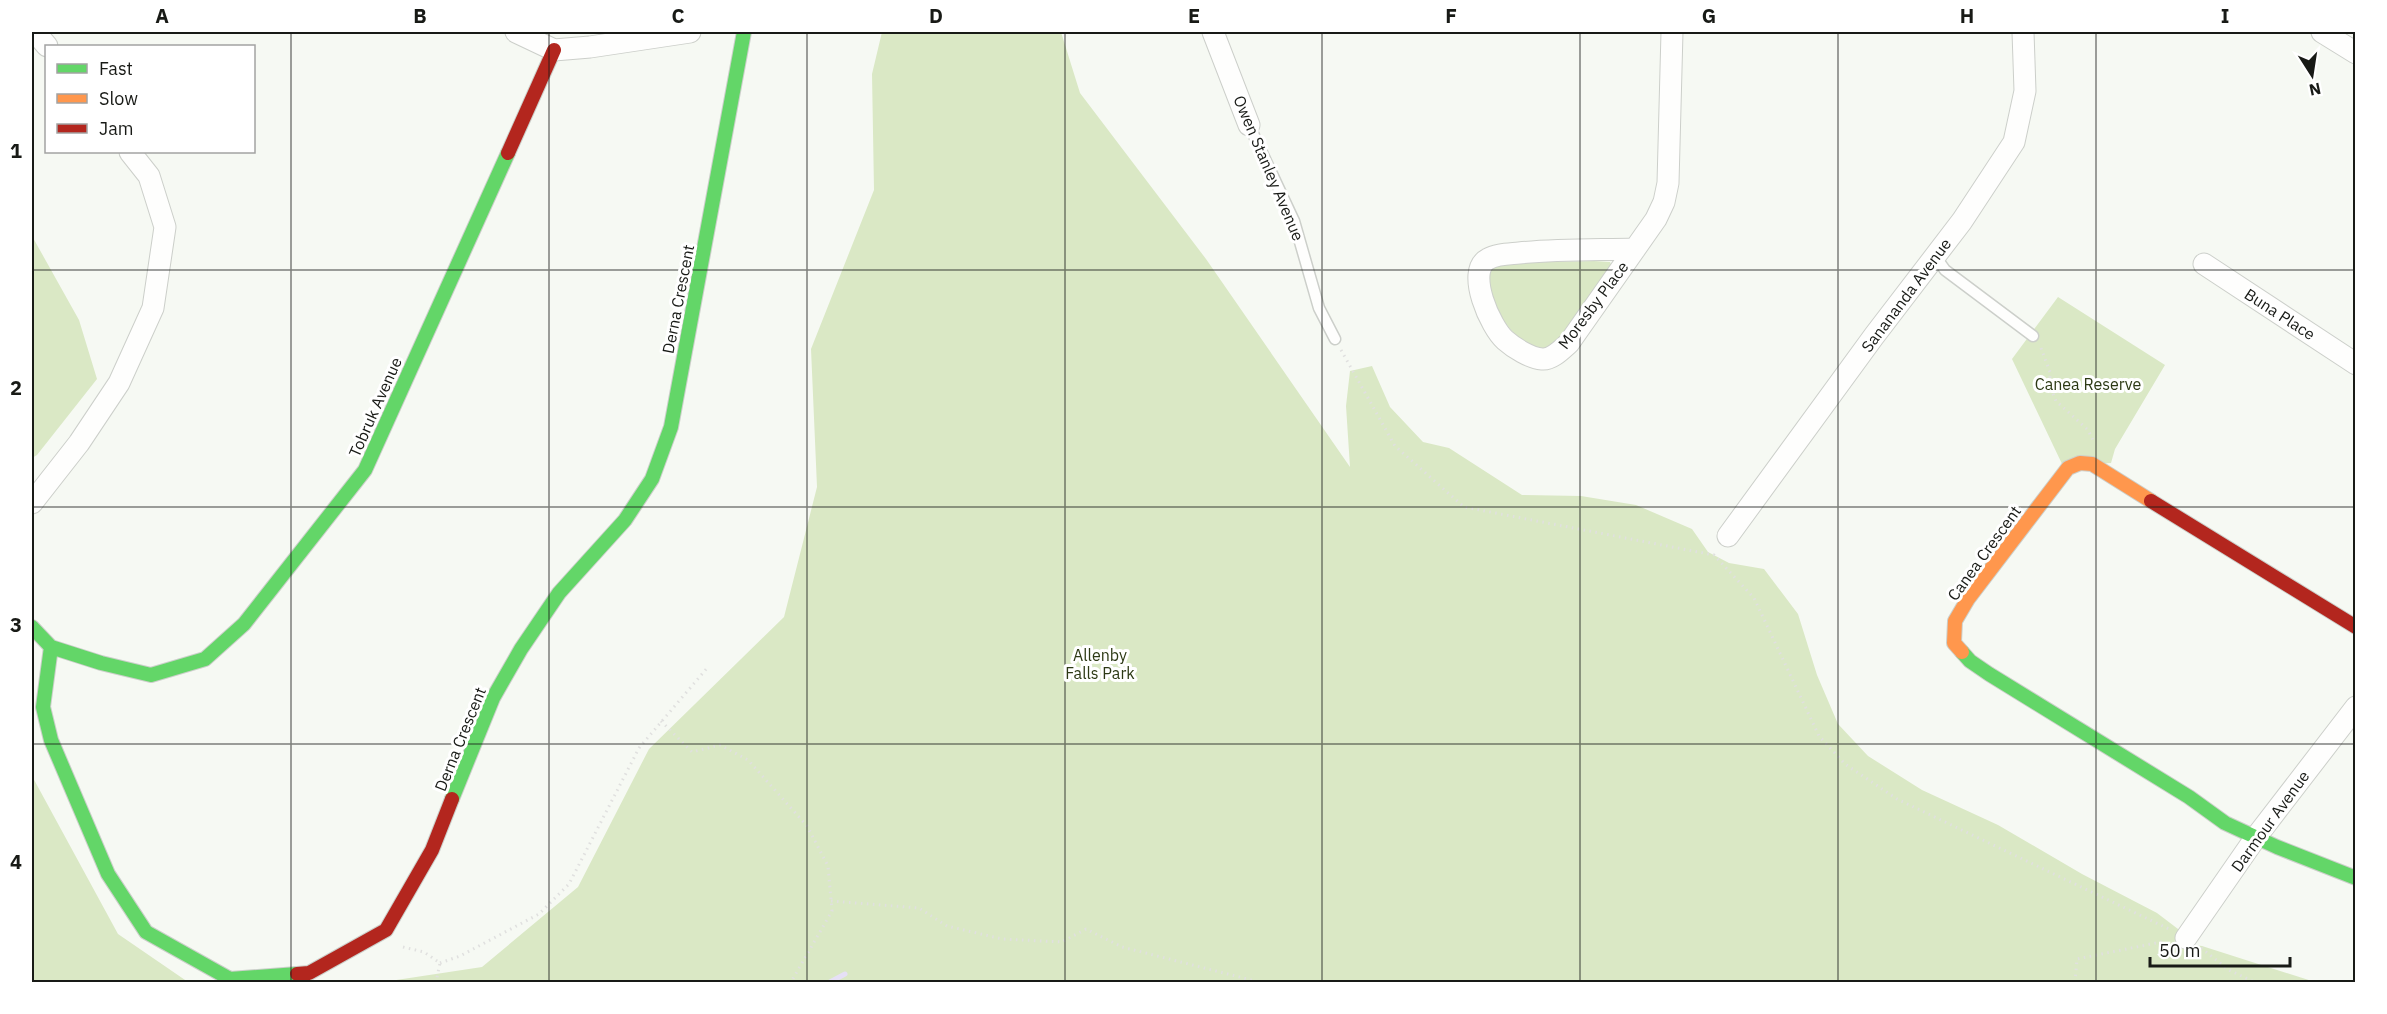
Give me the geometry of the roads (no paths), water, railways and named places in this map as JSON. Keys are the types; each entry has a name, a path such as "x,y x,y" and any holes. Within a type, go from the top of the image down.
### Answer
{"street":[{"path":"35,32 46,45"},
{"path":"516,32 554,50 690,32"},
{"name":"Derna Crescent","path":"51,647 43,707 51,740 108,874 146,932 230,979 309,973 386,930 432,850 493,698 521,649 559,593 625,520 652,479 671,427 744,32"},
{"name":"Owen Stanley Avenue","path":"1214,32 1249,125"},
{"name":"Moresby Place","path":"1635,249 1536,252 1491,257 1483,261 1477,270 1479,289 1504,339 1528,355 1543,359 1556,355 1569,343 1635,249 1656,219 1664,202 1668,183 1672,32"},
{"name":"Sanananda Avenue","path":"1728,536 1874,336 1962,221 2014,142 2025,92 2023,32"},
{"path":"2322,32 2355,53"},
{"name":"Tobruk Avenue","path":"51,647 152,675 205,659 244,624 365,470 554,50"},
{"path":"32,503 80,443 119,383 153,308 165,227 149,176 131,153"},
{"name":"Buna Place","path":"2204,264 2355,364"},
{"name":"Canea Crescent","path":"2256,837 2225,823 2189,797 1970,661 1954,643 1956,621 1968,599 2068,468 2080,463 2092,464 2106,472 2355,627"},
{"path":"32,627 51,647"},
{"name":"Darmour Avenue","path":"2186,938 2256,837 2355,707"},
{"path":"2256,837 2355,878"}],"lane":[{"name":"Owen Stanley Avenue","path":"1249,125 1294,221 1318,308 1335,339"},
{"path":"1935,256 1945,270 2033,336"}],"waterway":[{"path":"830,982 845,974"}],"park label":[{"name":"Canea Reserve","path":"2088,384"},
{"name":"Allenby Falls Park","path":"1100,664"}]}
